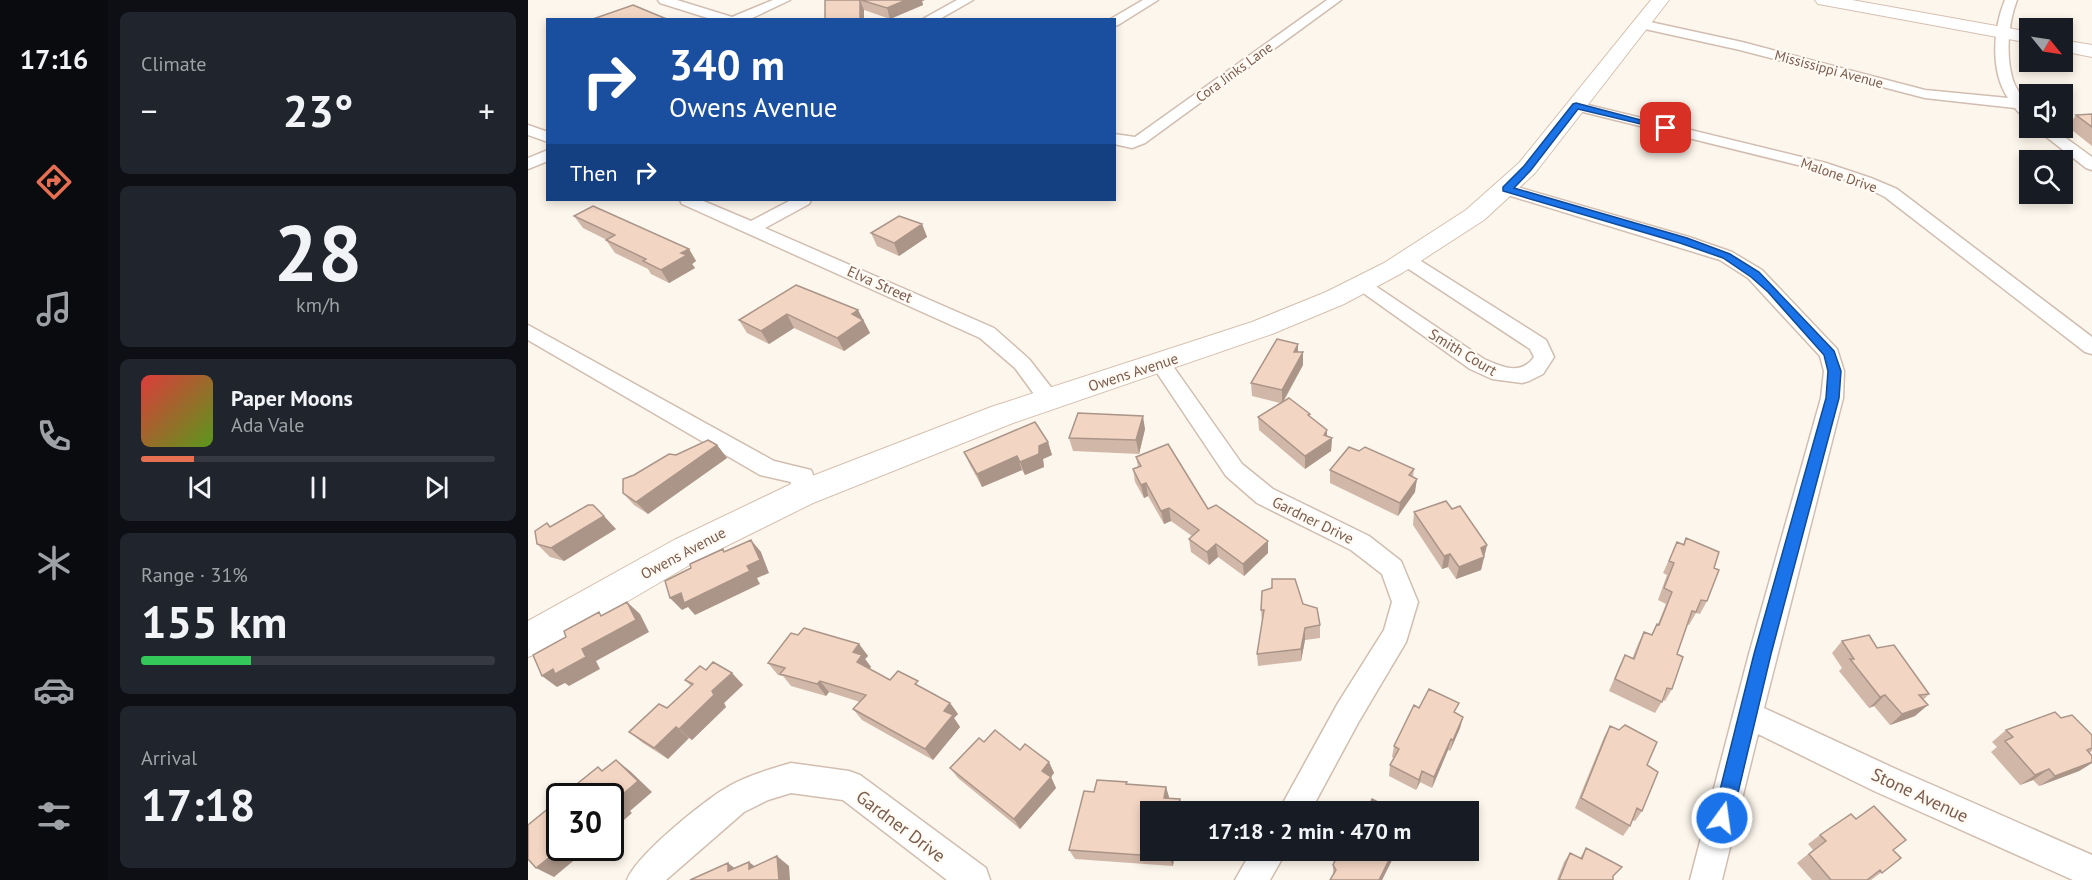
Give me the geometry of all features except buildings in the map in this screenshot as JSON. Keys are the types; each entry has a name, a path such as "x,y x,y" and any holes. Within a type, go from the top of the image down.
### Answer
{"street":[{"path":"664,0 722,18"},
{"path":"741,18 784,0"},
{"path":"931,18 967,0"},
{"path":"1116,21 1152,0"},
{"name":"Cora Jinks Lane","path":"1116,140 1132,143 1140,140 1335,0"},
{"name":"Owens Avenue","path":"528,640 686,550 801,494 1002,415 1161,364 1291,317 1361,285 1407,260 1475,215 1507,189 1527,168 1660,0"},
{"path":"2011,0 2004,33 2002,67 2005,80 2019,105"},
{"path":"1833,1 2019,36"},
{"name":"Mississippi Avenue","path":"1641,24 1742,46 1910,90 1963,100 2019,105"},
{"path":"2073,47 2092,51"},
{"name":"Malone Drive","path":"1576,106 1820,166 1874,185 1918,212 2092,347"},
{"path":"528,130 546,137"},
{"path":"2056,138 2092,165"},
{"path":"528,164 546,156"},
{"path":"1507,189 1726,256 1749,270 1772,290 1830,354 1834,371 1832,398 1763,654 1706,880"},
{"name":"Elva Street","path":"690,201 987,333 1035,375 1050,400"},
{"path":"752,228 801,201"},
{"name":"Smith Court","path":"1361,285 1412,321 1491,371 1522,376 1536,369 1544,357 1539,345 1407,260"},
{"path":"528,331 768,469 803,476 801,494"},
{"name":"Gardner Drive","path":"1161,364 1234,470 1265,496 1349,536 1376,555 1392,568 1405,602 1396,634 1348,713 1299,801"},
{"name":"Stone Avenue","path":"1749,715 1885,780 2092,872"},
{"name":"Gardner Drive","path":"643,880 671,852 733,801 763,786 791,777 849,786 974,880"},
{"path":"1251,880 1264,861"}],"route":[{"path":"1666,128 1576,106 1527,168 1507,189 1726,256 1743,265 1772,290 1830,354 1834,371 1832,398 1763,654 1722,818"}]}
